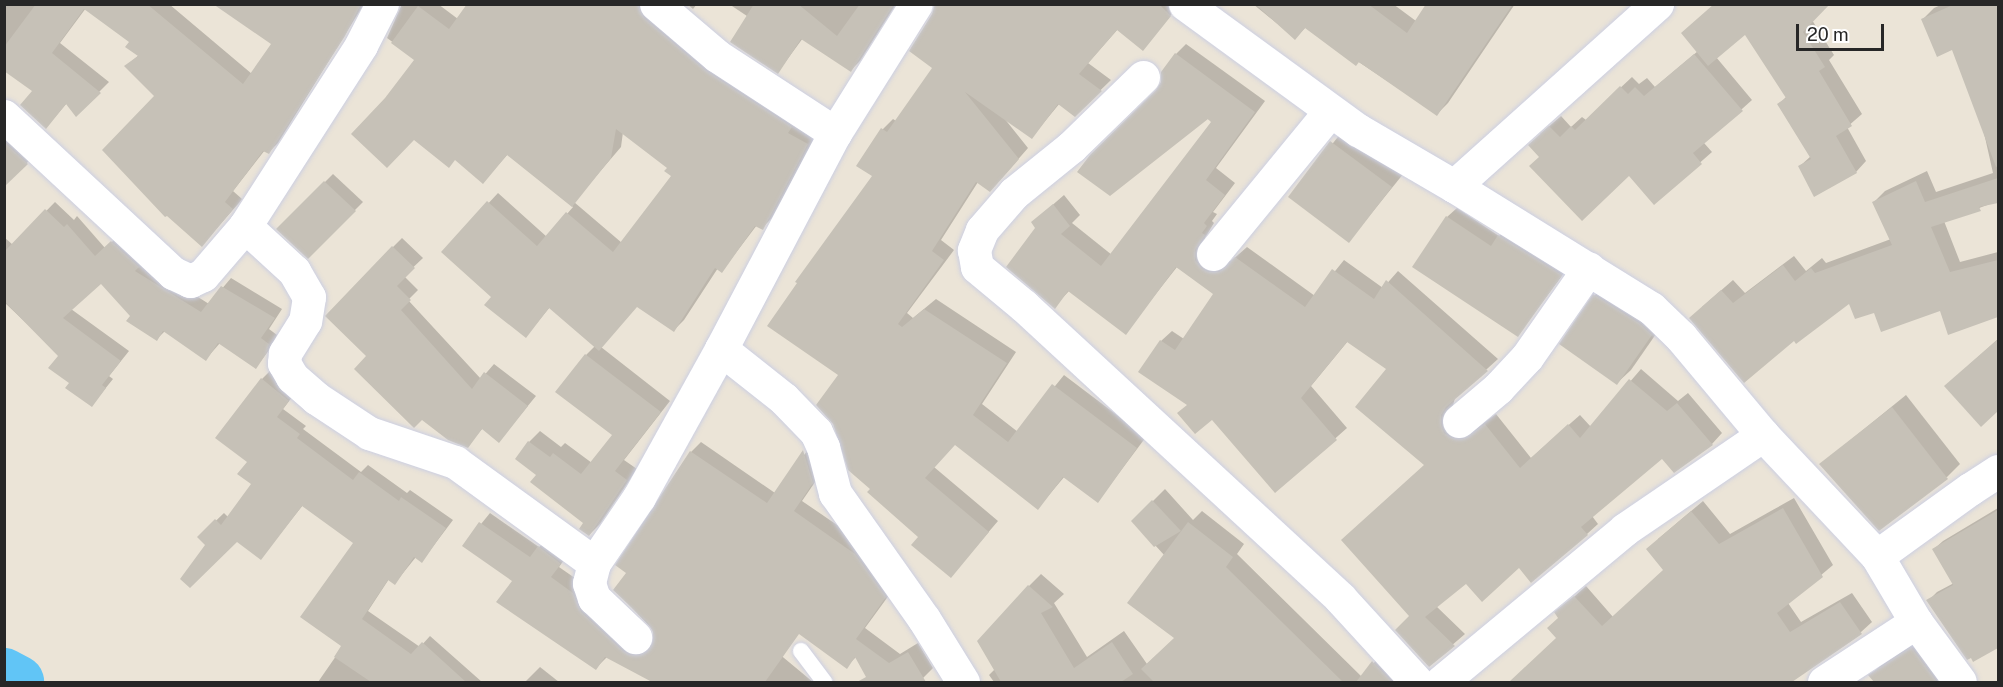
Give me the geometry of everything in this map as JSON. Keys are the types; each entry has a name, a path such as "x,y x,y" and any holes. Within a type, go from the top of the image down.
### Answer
{"street":[{"path":"4,116 173,273 190,281 203,275 245,226 362,45 382,4"},
{"path":"656,4 717,56 835,133"},
{"path":"635,637 594,598 589,583 594,563 639,497 721,349 835,133 916,4"},
{"path":"1185,4 1358,130 1589,268 1651,308 1681,337 1763,435 1877,556 1916,622 1960,682"},
{"path":"1454,186 1657,4"},
{"path":"1143,77 1071,147 1014,193 982,230 974,250 977,267 1023,306 1340,598 1417,682"},
{"path":"1213,254 1330,111"},
{"path":"245,226 294,271 309,297 305,321 285,353 284,363 292,377 316,398 369,433 455,462 594,563"},
{"path":"1459,422 1498,388 1527,357 1589,268"},
{"path":"721,349 784,399 816,432 823,447 835,493 924,619 963,682"},
{"path":"1441,682 1625,529 1763,435"},
{"path":"1877,556 1998,471"},
{"path":"1824,682 1916,622"}],"lane":[{"path":"801,651 824,682"}],"building":[{"path":"36,4 147,4 243,84 271,44 213,4 361,4 345,36 269,154 263,151 225,202 233,209 202,247 167,216 165,217 102,150 154,96 124,66 138,56 125,47 129,42 84,9 52,53 101,93 76,117 66,104 46,129 20,105 32,91 4,71 4,47"},
{"path":"467,4 638,4 644,18 705,70 792,127 788,133 808,144 763,230 755,226 722,273 715,268 674,332 637,307 599,351 549,308 526,338 484,305 491,297 441,252 487,201 537,246 566,212 613,252 671,176 664,171 667,168 616,129 611,158 572,207 507,155 483,184 455,160 449,168 414,140 387,168 351,134 385,98 414,60 391,43 418,6 449,29"},
{"path":"754,4 798,4 837,36 860,4 894,4 851,72 801,39 778,74 730,42"},
{"path":"935,4 1159,4 1171,16 1143,51 1117,30 1079,74 1102,91 1075,117 1058,104 1032,139 965,92 1019,159 990,192 976,182 932,251 944,260 898,324 902,327 924,309 1007,363 973,415 1008,442 1052,384 1137,448 1098,503 1063,477 1038,510 955,445 925,478 989,532 951,578 911,545 918,537 867,492 870,489 848,470 833,424 816,405 838,375 767,326 797,283 795,282 872,176 856,166 881,128 887,132 932,68 909,51 932,14"},
{"path":"1255,4 1368,4 1407,33 1426,4 1513,4 1437,116 1359,62 1356,66 1305,28 1295,40"},
{"path":"1714,4 1830,4 1803,32 1825,67 1819,71 1852,126 1836,136 1857,173 1814,197 1798,166 1811,159 1777,104 1786,98 1745,35 1708,66 1681,33"},
{"path":"1955,4 1998,4 1998,166 1996,167 1952,50 1937,57 1921,19"},
{"path":"1175,53 1255,112 1206,180 1225,195 1204,223 1207,226 1202,233 1205,235 1195,250 1195,260 1202,269 1219,272 1235,257 1305,307 1332,269 1374,299 1386,280 1488,371 1446,407 1441,415 1444,433 1452,438 1463,439 1485,424 1520,468 1568,424 1580,438 1629,379 1667,411 1677,403 1713,445 1674,473 1662,459 1581,527 1588,535 1531,583 1519,568 1482,602 1466,584 1425,617 1455,646 1429,667 1395,630 1409,616 1341,540 1424,465 1355,407 1386,369 1347,342 1301,398 1337,440 1275,493 1212,420 1195,434 1177,413 1187,405 1138,372 1160,340 1175,350 1213,294 1176,267 1126,335 1068,291 1055,309 1006,267 1035,228 1031,222 1053,204 1070,226 1061,234 1101,266 1211,122 1208,119 1110,196 1077,172 1090,155 1156,90 1161,82 1161,72"},
{"path":"1694,54 1743,111 1693,153 1702,164 1654,205 1629,176 1582,221 1529,166 1539,157 1528,145 1549,126 1560,137 1571,126 1575,130 1620,86 1628,94 1635,87 1644,96"},
{"path":"1330,141 1392,187 1349,243 1288,197"},
{"path":"4,142 28,164 4,187"},
{"path":"1998,178 1998,203 1979,207 1981,211 1931,227 1950,272 1998,260 1998,317 1948,335 1940,311 1881,332 1874,313 1855,319 1849,304 1796,344 1794,341 1744,383 1689,318 1721,290 1733,303 1783,265 1795,281 1811,268 1815,273 1892,245 1872,202 1916,181 1925,202"},
{"path":"324,181 356,211 308,259 276,229"},
{"path":"45,209 64,227 67,224 95,256 111,241 139,267 135,271 201,312 221,286 275,318 261,338 269,344 266,354 256,369 218,343 206,361 163,331 157,341 126,321 130,316 101,284 63,318 121,361 102,385 106,388 92,407 65,388 69,383 48,368 58,356 4,301 4,252"},
{"path":"1446,216 1491,246 1498,235 1562,275 1518,337 1412,267"},
{"path":"392,246 415,268 397,286 411,300 401,310 472,389 484,372 528,406 499,443 482,429 468,448 448,440 422,420 414,428 354,369 366,356 325,316"},
{"path":"1593,294 1639,323 1652,335 1617,385 1559,344"},
{"path":"1998,339 1998,411 1981,427 1944,386"},
{"path":"585,354 661,412 615,471 627,480 589,536 579,529 583,523 530,482 536,475 515,459 528,441 550,457 553,453 581,474 612,435 555,392"},
{"path":"261,378 289,401 277,417 300,434 297,438 353,480 359,472 399,501 401,497 446,528 422,563 414,557 395,585 388,580 362,619 411,654 422,642 466,682 371,682 334,657 341,646 300,617 353,543 302,506 261,560 237,542 190,588 180,579 205,545 197,537 215,519 221,525 251,484 237,474 247,462 215,438"},
{"path":"1892,407 1948,479 1879,531 1819,464"},
{"path":"803,450 813,483 794,511 855,554 886,597 856,639 889,663 908,652 926,682 857,682 866,677 855,657 847,669 799,634 765,682 652,682 605,657 596,670 496,602 512,581 462,546 479,522 530,557 538,546 561,564 551,577 573,593 581,612 623,651 630,655 640,655 649,649 653,641 653,632 648,623 613,590 626,573 615,565 690,451 767,503"},
{"path":"1152,500 1181,531 1154,547 1131,521"},
{"path":"1783,508 1823,577 1777,613 1790,632 1840,602 1862,634 1792,682 1509,682 1556,638 1547,628 1558,618 1554,612 1574,596 1602,626 1663,570 1646,549 1691,511 1719,544"},
{"path":"1998,510 1998,648 1973,662 1971,658 1967,660 1926,600 1953,585 1932,549"},
{"path":"1188,522 1233,557 1226,567 1343,682 1154,682 1141,669 1174,638 1127,603"},
{"path":"1028,585 1053,607 1041,613 1074,668 1112,642 1133,674 1121,682 1001,682 977,641"},
{"path":"1911,647 1937,682 1874,682 1868,675"},
{"path":"1372,661 1392,682 1356,682"}],"waterway":[{"path":"4,675 17,682"}]}
